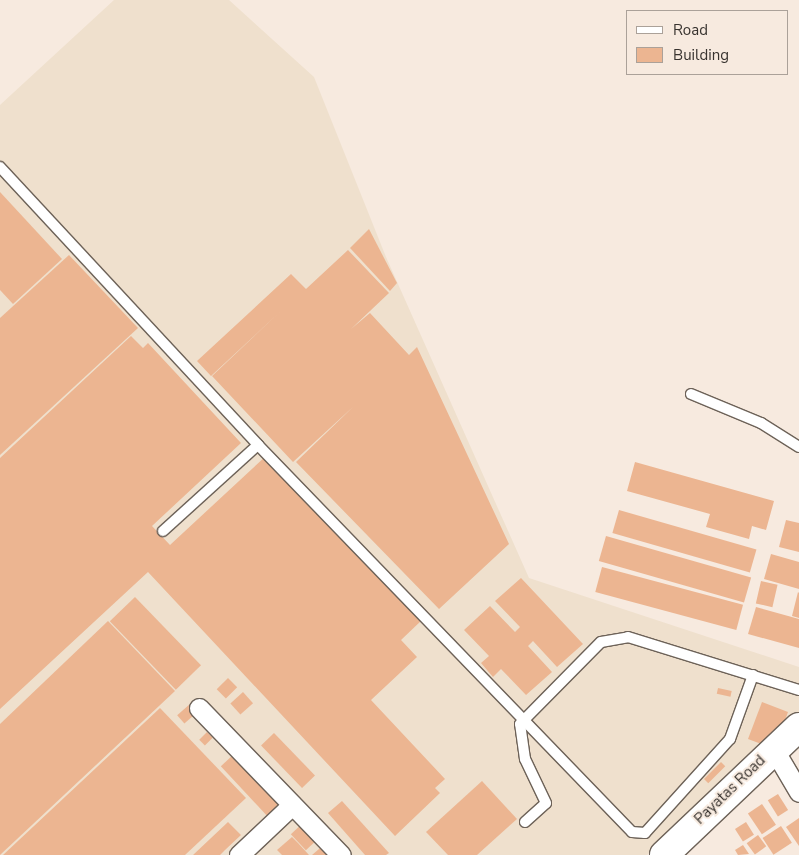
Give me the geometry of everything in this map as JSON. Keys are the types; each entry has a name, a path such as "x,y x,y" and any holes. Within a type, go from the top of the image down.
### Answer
{"main road":[{"name":"Payatas Road","path":"664,855 773,748 799,727"}],"street":[{"path":"199,708 341,855"},
{"path":"773,748 799,792"},
{"path":"249,852 292,805"}],"lane":[{"path":"0,167 258,445 524,718 632,832 640,835 730,739 753,675"},
{"path":"691,394 761,423 799,448"},
{"path":"163,531 258,445"},
{"path":"525,822 546,803 518,735 524,718 587,652 618,637 799,690"}],"shaded area":[{"path":"114,0 229,0 314,77 386,257 529,578 799,667 799,726 647,855 0,855 0,105"}],"building":[{"path":"0,192 62,259 13,304 0,290"},
{"path":"369,229 397,283 390,291 350,248"},
{"path":"348,250 389,293 351,329 370,313 409,355 417,347 509,544 439,609 296,462 354,406 293,462 212,376 283,309 211,376 197,361 291,274 306,289"},
{"path":"69,255 138,328 0,455 0,318"},
{"path":"131,336 143,348 148,343 241,443 152,526 170,545 267,455 422,620 401,640 417,657 371,700 445,779 435,788 440,793 395,836 148,572 0,709 0,458"},
{"path":"635,462 774,501 766,530 752,526 749,539 706,527 710,514 627,491"},
{"path":"619,510 756,549 750,572 612,533"},
{"path":"786,520 799,523 799,552 779,547"},
{"path":"606,536 751,578 744,603 599,561"},
{"path":"771,554 799,562 799,589 764,579"},
{"path":"602,567 743,605 736,630 595,592"},
{"path":"521,578 583,644 557,667 533,641 528,646 552,672 526,695 501,669 493,677 481,663 489,656 464,630 490,606 515,632 520,627 495,601"},
{"path":"761,581 778,585 772,607 756,603"},
{"path":"799,593 799,618 792,616"},
{"path":"135,597 201,665 176,690 110,621"},
{"path":"756,607 799,619 799,648 748,634"},
{"path":"108,621 175,691 0,855 0,724"},
{"path":"228,678 237,687 226,699 217,689"},
{"path":"718,688 732,691 730,697 717,694"},
{"path":"243,692 253,703 240,715 230,703"},
{"path":"762,702 788,712 780,734 767,746 748,739"},
{"path":"190,704 197,712 184,723 177,715"},
{"path":"160,708 246,798 185,855 3,855"},
{"path":"207,732 213,738 205,745 199,740"},
{"path":"274,733 315,775 302,788 261,746"},
{"path":"234,754 282,806 269,818 221,766"},
{"path":"721,762 725,766 708,783 704,779"},
{"path":"482,781 517,819 477,855 448,855 426,832"},
{"path":"778,794 788,810 778,816 768,800"},
{"path":"342,801 389,853 386,855 365,855 328,813"},
{"path":"762,804 776,825 762,834 748,814"},
{"path":"799,818 799,846 786,827"},
{"path":"228,822 241,835 220,855 193,855"},
{"path":"304,822 319,838 306,850 291,834"},
{"path":"746,822 754,835 743,842 735,829"},
{"path":"781,826 792,843 773,855 763,838"},
{"path":"758,835 766,846 755,855 747,843"},
{"path":"292,837 309,855 282,855 277,850"},
{"path":"326,843 337,855 312,855"},
{"path":"743,845 749,854 738,855 735,850"}]}
